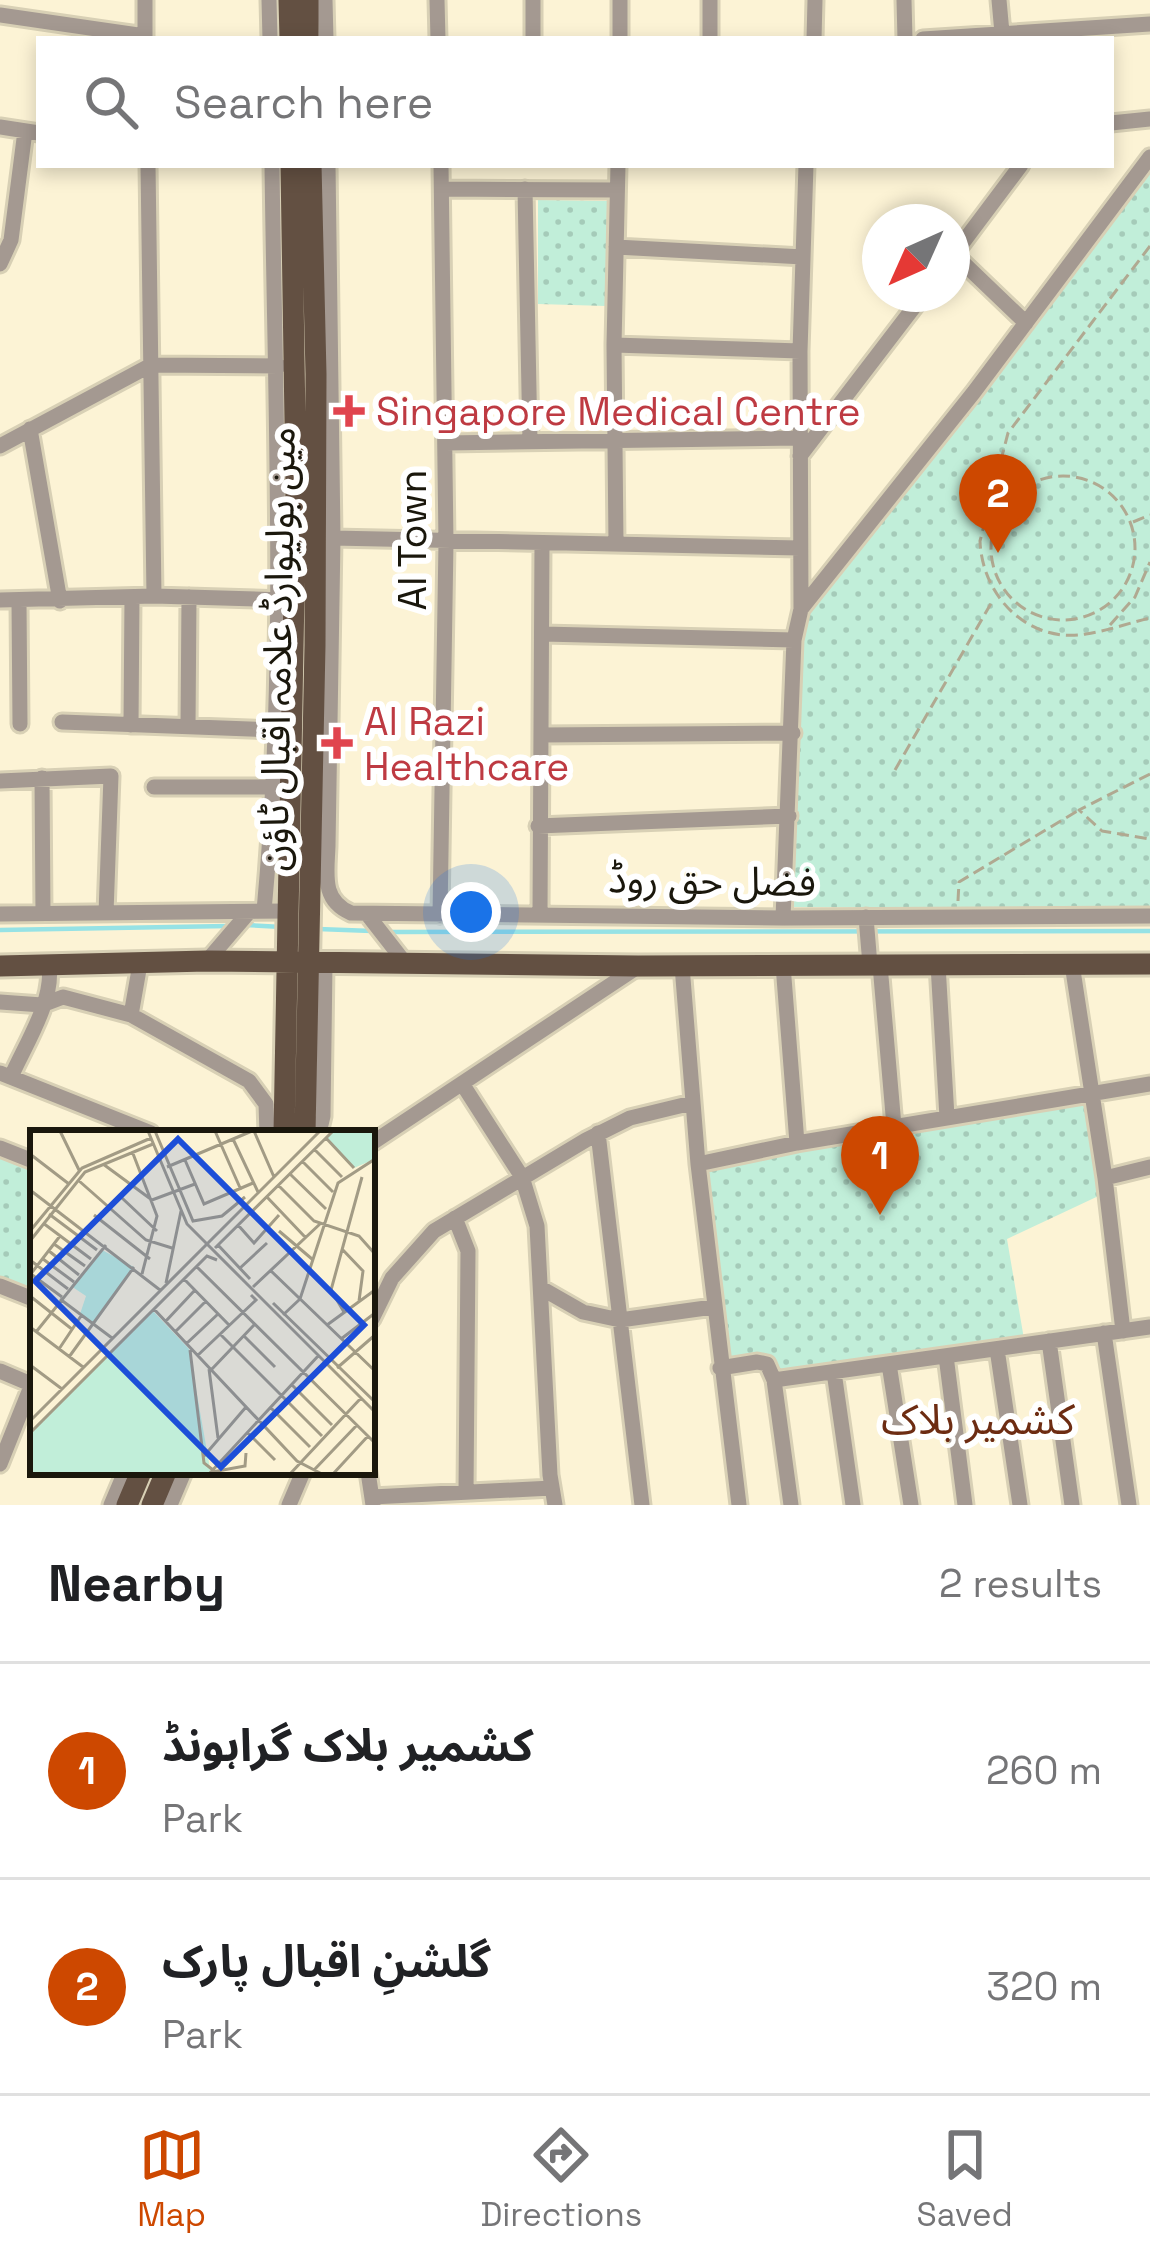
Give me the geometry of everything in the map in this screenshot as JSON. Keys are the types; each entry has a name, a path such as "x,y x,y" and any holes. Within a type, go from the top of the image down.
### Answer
{"main road":[{"path":"289,0 290,36"},
{"path":"308,0 308,36"},
{"name":"مین بولیوارڈ علامہ اقبال ٹاؤن","path":"291,168 284,367 295,916 316,959 305,1130"},
{"name":"مین بولیوارڈ علامہ اقبال ٹاؤن","path":"295,916 319,846 311,168"},
{"path":"283,1130 277,1100 287,954 295,916"},
{"path":"0,966 140,964 287,954 316,959 400,956 638,966 783,965 873,958 938,964 1150,964"},
{"path":"127,1505 140,1475"},
{"path":"152,1505 165,1475"}],"street":[{"path":"145,0 145,36"},
{"path":"269,0 270,36"},
{"path":"325,0 326,36"},
{"path":"437,0 438,36"},
{"path":"533,0 533,36"},
{"path":"620,0 620,36"},
{"path":"710,0 710,36"},
{"path":"814,36 815,0"},
{"path":"904,0 904,36"},
{"path":"998,0 1002,33"},
{"path":"0,15 138,36"},
{"path":"962,36 1150,24"},
{"path":"1114,123 1150,119"},
{"path":"0,127 32,132 11,240 0,264"},
{"path":"801,609 1150,157"},
{"path":"148,168 154,596"},
{"path":"0,446 151,365 284,367 272,168"},
{"path":"328,168 333,538 319,846 331,899 344,910 371,920 400,956"},
{"name":"AI Town","path":"440,915 446,542 441,168"},
{"path":"616,543 618,168"},
{"path":"783,918 794,640 801,609 799,438 806,168"},
{"path":"970,233 1019,168"},
{"path":"442,189 617,190"},
{"path":"525,189 530,441"},
{"path":"616,248 803,256"},
{"path":"970,271 1026,322"},
{"path":"800,456 910,312"},
{"path":"614,344 800,351"},
{"path":"30,429 60,602"},
{"path":"446,443 799,438"},
{"path":"333,538 800,548"},
{"path":"540,914 542,543"},
{"path":"0,600 154,596 286,600 274,730 275,787 252,913 207,961"},
{"path":"131,725 132,597"},
{"path":"188,727 189,597"},
{"path":"19,602 20,724"},
{"path":"543,634 794,640"},
{"path":"62,722 274,730"},
{"path":"542,735 793,733"},
{"path":"0,781 111,776 106,913"},
{"path":"42,778 44,914"},
{"path":"154,787 275,787"},
{"path":"538,826 789,816"},
{"path":"0,914 295,916"},
{"name":"فضل حق روڈ","path":"371,920 540,914 866,921 1150,916"},
{"path":"866,921 894,1126"},
{"path":"316,959 320,1130"},
{"path":"131,1015 140,964"},
{"path":"938,964 947,1117"},
{"path":"1072,964 1123,1331"},
{"path":"783,965 797,1143"},
{"path":"50,966 42,1005 6,1075 144,1130"},
{"path":"375,1141 638,966"},
{"path":"682,966 713,1307 740,1505"},
{"path":"0,1002 42,1005 63,997 131,1015 277,1100 268,1130"},
{"path":"698,1164 1150,1084"},
{"path":"373,1501 466,1492 553,1496 537,1226 522,1177 463,1085"},
{"path":"375,1313 392,1278 434,1231 598,1133 630,1118 692,1103"},
{"path":"598,1133 642,1505"},
{"path":"0,1148 30,1160"},
{"path":"1105,1178 1150,1167"},
{"path":"455,1218 467,1251 466,1492"},
{"path":"0,1286 30,1298"},
{"path":"541,1288 583,1312 620,1320 713,1307"},
{"path":"774,1380 1150,1327"},
{"path":"1104,1334 1129,1505"},
{"path":"1049,1341 1072,1505"},
{"path":"997,1348 1021,1505"},
{"path":"946,1356 965,1505"},
{"path":"720,1368 767,1364 774,1380 791,1505"},
{"path":"889,1364 911,1505"},
{"path":"0,1371 30,1383"},
{"path":"834,1372 853,1505"},
{"path":"0,1464 30,1391"},
{"path":"111,1505 123,1475"},
{"path":"170,1505 183,1475"},
{"path":"289,1505 303,1475"}],"path":[{"path":"1150,246 1008,433 980,541 995,597 1011,613 1058,636 1089,634 1150,618"},
{"path":"1072,476 1091,482 1108,491 1131,523 1136,542 1128,581 1102,610 1084,618 1045,618 1027,610 1000,582 993,564 995,525 1004,507 1034,482 1072,476"},
{"path":"1131,523 1150,515"},
{"path":"1108,626 1135,596 1150,562"},
{"path":"895,770 995,597"},
{"path":"958,917 959,882 1079,810 1150,774"},
{"path":"1079,810 1102,831 1150,838"}],"green space":[{"path":"1150,158 1150,909 794,907 801,609"},
{"path":"538,200 607,201 606,306 538,304"},
{"path":"1092,1091 1107,1192 1007,1239 1025,1345 774,1380 771,1370 720,1368 698,1164"},
{"path":"0,1155 30,1167 30,1295 0,1282"}],"waterway":[{"path":"246,925 282,927"},
{"path":"0,930 228,926"},
{"path":"318,929 372,931"},
{"path":"389,932 1150,931"}],"place":[{"name":"Singapore Medical Centre","path":"349,411"},
{"name":"گلشنِ اقبال پارک","path":"998,553"},
{"name":"Al Razi Healthcare","path":"337,743"},
{"name":"کشمیر بلاک ﮔﺮﺍﮨﻮﻧﮉ","path":"880,1215"}],"district":[{"name":"کشمیر بلاک","path":"978,1419"}]}
